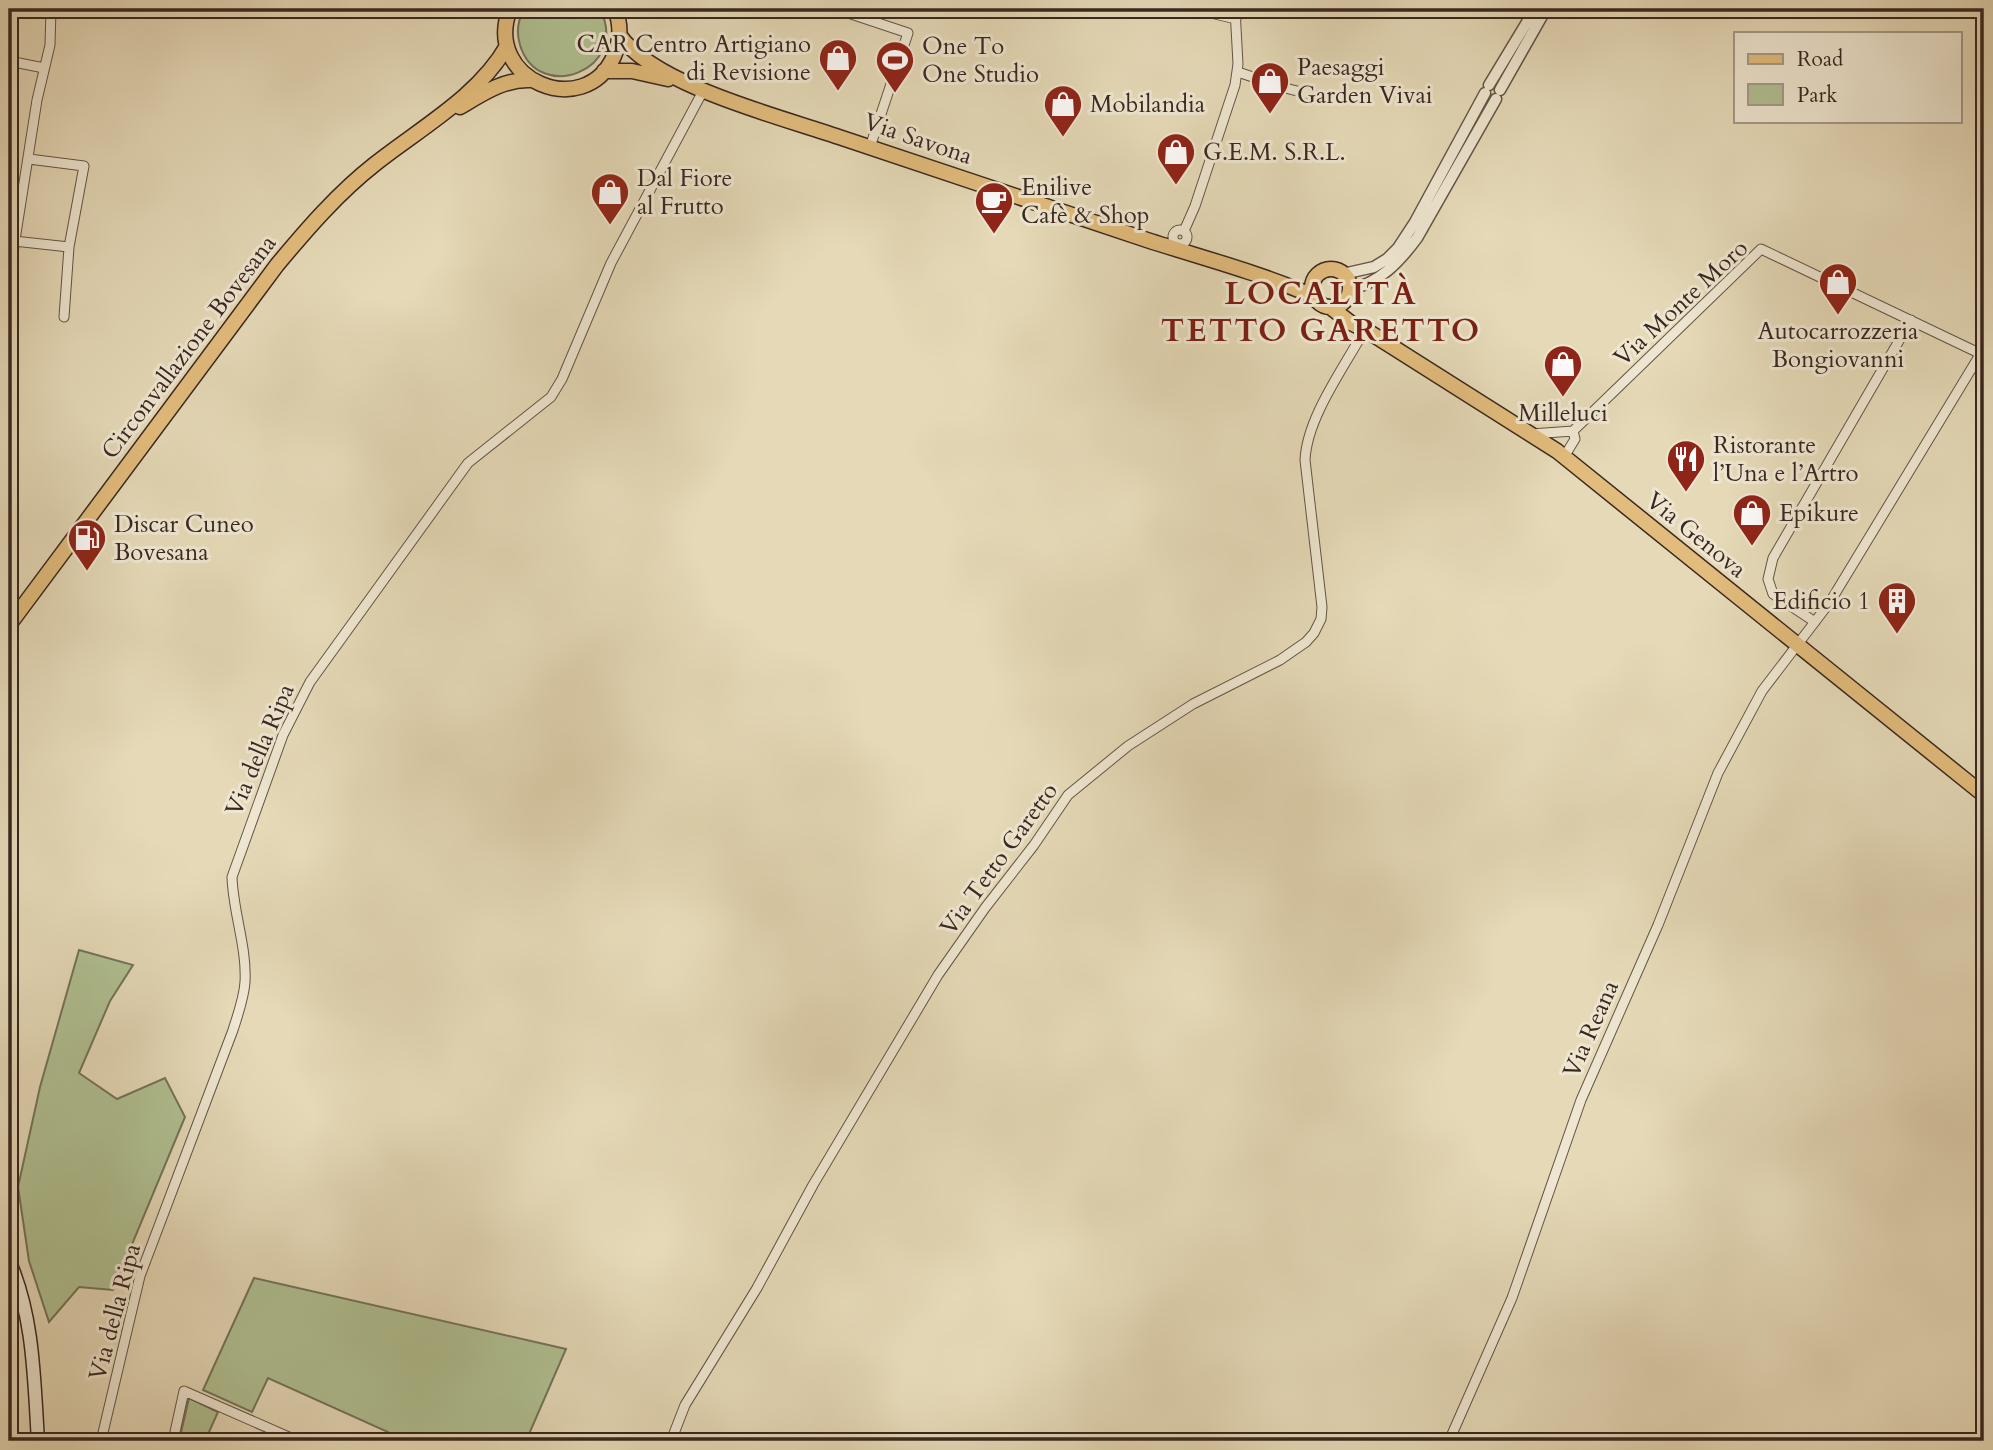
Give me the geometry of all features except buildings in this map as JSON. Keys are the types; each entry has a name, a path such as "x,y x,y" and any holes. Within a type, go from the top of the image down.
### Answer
{"main road":[{"path":"495,9 508,15 507,46 512,59 530,80 551,88 573,88 587,84 604,71 617,49 620,36 619,11"},
{"name":"Via Savona","path":"620,36 626,46 648,62 687,84"},
{"name":"Circonvallazione Bovesana","path":"9,625 277,265 320,214 373,165 431,123 490,72 507,46"},
{"name":"Via Savona","path":"604,71 632,71 687,84 870,147 1176,246 1273,279 1313,296"},
{"name":"Circonvallazione Bovesana","path":"431,123 492,88 516,79 530,80"},
{"path":"1331,270 1343,274 1348,293 1340,305 1330,307 1320,304 1313,296 1312,284 1315,278 1319,273 1331,270"},
{"name":"Via Savona","path":"1273,279 1315,278"},
{"name":"Via Genova","path":"1348,293 1355,317 1365,329"},
{"name":"Via Genova","path":"1330,307 1350,323 1365,329 1560,454 1984,795"},
{"path":"9,1260 23,1301 31,1338 38,1441"}],"street":[{"path":"9,278 14,241 13,219 29,159 37,100 50,45 51,9"},
{"path":"836,9 908,33 870,147"},
{"path":"1176,246 1187,240 1184,231 1195,206 1238,72 1235,14 1194,9"},
{"path":"1343,274 1374,267 1398,248 1535,9"},
{"path":"1348,293 1379,276 1402,257 1417,238 1546,9"},
{"path":"9,61 44,68"},
{"path":"1238,72 1326,98"},
{"name":"Via della Ripa","path":"101,1441 140,1276 242,999 245,967 232,902 232,877 287,725 310,682 468,463 551,397 562,379 611,263 703,90"},
{"path":"29,159 84,166 69,247 64,317"},
{"path":"14,241 69,247"},
{"name":"Via Monte Moro","path":"1560,454 1575,439 1573,431 1761,249 1983,351"},
{"path":"1815,622 1773,594 1768,579 1773,558 1911,320"},
{"name":"Via Tetto Garetto","path":"671,1441 685,1405 757,1288 813,1185 938,975 1068,795 1128,746 1193,704 1280,660 1314,633 1321,619 1322,607 1305,460 1306,443 1316,417 1365,329"},
{"name":"Via Reana","path":"1448,1441 1512,1298 1581,1100 1658,925 1718,773 1762,691 1830,603 1983,351"},
{"path":"1530,434 1573,431"},
{"path":"1560,454 1561,432"},
{"path":"173,1441 184,1391 298,1441"}],"green space":[{"path":"524,9 600,9 606,31 603,49 593,63 578,72 561,76 544,73 530,63 520,45 518,26"},
{"path":"79,950 133,965 110,1001 79,1073 117,1099 165,1078 185,1117 113,1290 79,1287 49,1322 29,1261 18,1187 40,1087"},
{"path":"254,1278 566,1349 526,1441 385,1441 388,1432 268,1378 252,1412 203,1390"},
{"path":"189,1398 218,1412 205,1441 179,1441"}],"place":[{"name":"CAR Centro Artigiano di Revisione","path":"838,92"},
{"name":"One To One Studio","path":"895,94"},
{"name":"Paesaggi Garden Vivai","path":"1270,115"},
{"name":"Mobilandia","path":"1063,138"},
{"name":"G.E.M. S.R.L.","path":"1176,186"},
{"name":"Dal Fiore al Frutto","path":"610,226"},
{"name":"Enilive Cafè & Shop","path":"994,235"},
{"name":"Autocarrozzeria Bongiovanni","path":"1838,316"},
{"name":"Milleluci","path":"1563,398"},
{"name":"Ristorante l’Una e l’Artro","path":"1686,493"},
{"name":"Epikure","path":"1752,547"},
{"name":"Discar Cuneo Bovesana","path":"87,572"},
{"name":"Edificio 1","path":"1897,635"}],"district":[{"name":"LOCALITÀ TETTO GARETTO","path":"1321,312"}]}
